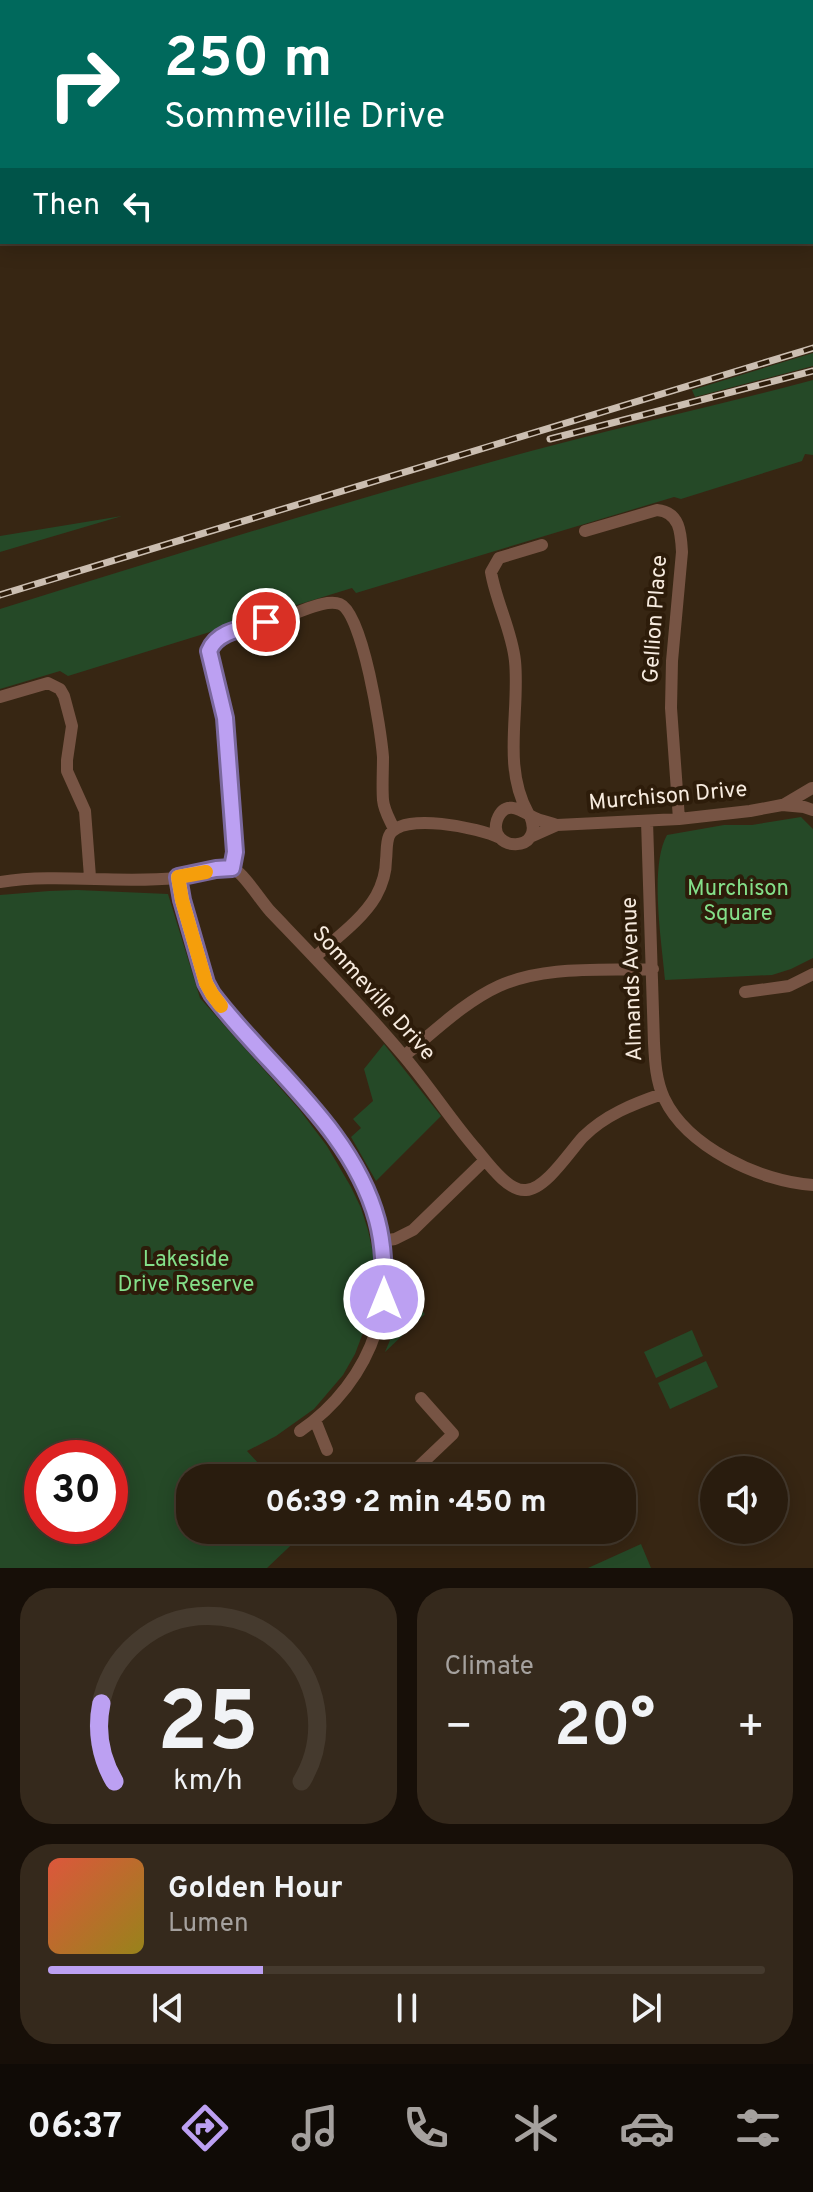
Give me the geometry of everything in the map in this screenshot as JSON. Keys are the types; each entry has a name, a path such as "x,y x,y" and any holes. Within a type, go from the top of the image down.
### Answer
{"street":[{"name":"Gellion Place","path":"585,531 657,510 668,511 679,526 682,552 671,708 679,819"},
{"path":"315,957 376,896 385,874 388,840 394,829 401,825 469,827 515,845 530,837 533,827 520,799 515,776 515,660 491,572 499,558 542,545"},
{"path":"292,614 335,603 342,605 353,617 378,715 383,756 383,801 394,829"},
{"path":"0,882 50,877 178,877 232,868 235,852 225,718 209,651 212,642 221,636 266,622"},
{"path":"0,697 48,683 60,689 64,696 72,726 67,771 85,811 90,877"},
{"path":"500,838 496,827 509,801 515,776"},
{"name":"Murchison Drive","path":"782,805 813,787"},
{"path":"813,787 813,807"},
{"name":"Murchison Drive","path":"530,837 557,825 679,819 782,805 813,807"},
{"path":"469,827 511,808 529,814"},
{"name":"Murchison Drive","path":"529,814 557,825"},
{"name":"Almands Avenue","path":"647,821 655,1065 662,1094 681,1123 725,1157 769,1177 813,1185"},
{"name":"Sommeville Drive","path":"232,868 245,877 264,903 404,1056 485,1160 516,1188 532,1189 553,1172 597,1125 621,1110 662,1094"},
{"path":"178,877 206,983 212,994 311,1107 340,1145 376,1216 384,1263 384,1299 373,1342 350,1383 335,1402 300,1431"},
{"path":"404,1056 471,1002 500,986 531,976 561,972 653,969"},
{"path":"745,992 789,986 813,974"},
{"path":"381,1241 413,1230 485,1160"},
{"path":"421,1398 453,1434 421,1464"},
{"path":"315,1420 327,1450"}],"green space":[{"path":"813,353 813,366 695,397 692,390"},
{"path":"813,380 813,455 805,454 802,461 356,593 352,588 68,676 60,671 0,689 0,609 415,483"},
{"path":"122,516 0,552 0,536"},
{"name":"Murchison Square","path":"801,817 813,829 813,958 772,975 665,980 658,885 662,849 667,835"},
{"name":"Lakeside Drive Reserve","path":"77,890 168,894 200,998 299,1109 327,1146 361,1208 373,1253 373,1299 355,1354 343,1375 314,1409 276,1436 247,1451 259,1464 176,1464 176,1544 292,1544 267,1568 0,1568 0,895"},
{"path":"384,1044 441,1116 376,1181 351,1137 361,1128 353,1119 373,1101 364,1069"},
{"path":"399,1288 425,1314 385,1352 393,1333"},
{"path":"692,1330 703,1356 656,1378 644,1352"},
{"path":"706,1361 718,1387 670,1409 658,1383"},
{"path":"641,1544 651,1568 588,1568"}],"railway":[{"path":"0,595 813,348"},
{"path":"550,439 813,371"}],"slow traffic":[{"path":"206,872 178,877 206,983 221,1006"}],"route":[{"path":"266,622 221,636 212,642 209,651 225,718 235,852 232,868 178,877 180,894 212,994 325,1124 362,1183 379,1230 384,1263 384,1299"}]}
